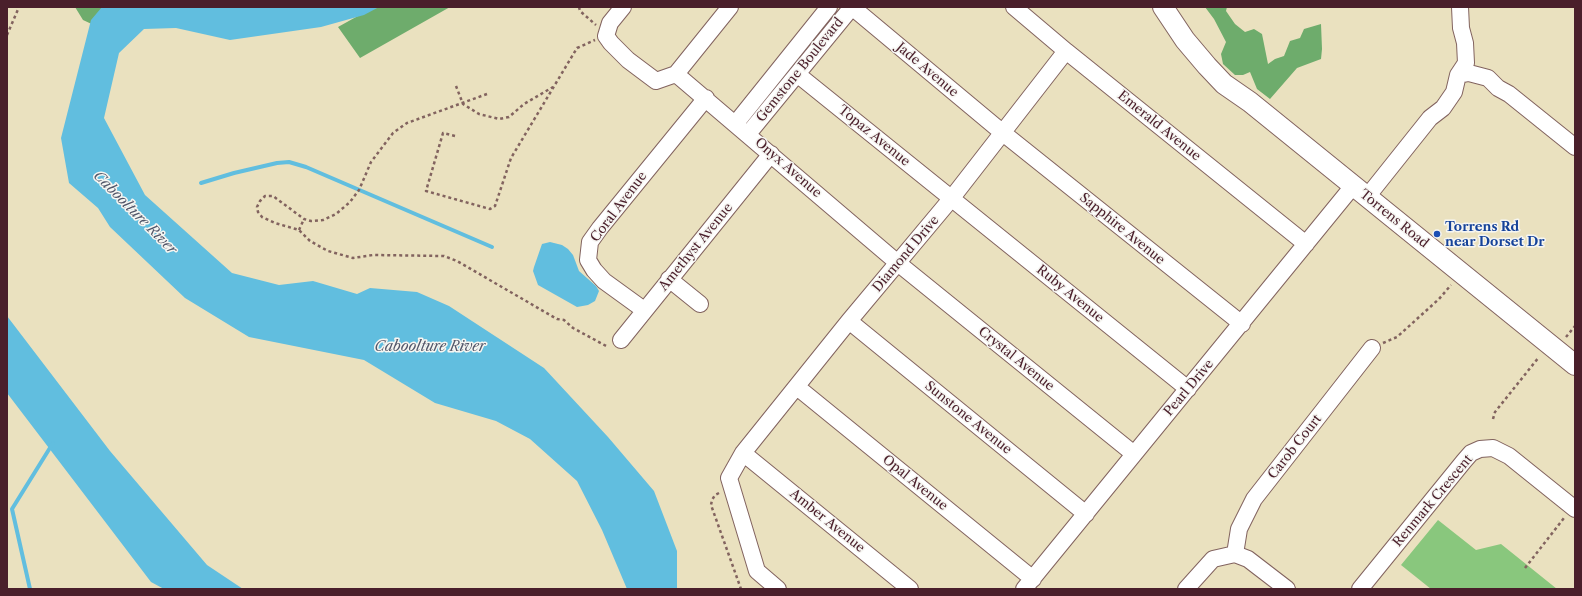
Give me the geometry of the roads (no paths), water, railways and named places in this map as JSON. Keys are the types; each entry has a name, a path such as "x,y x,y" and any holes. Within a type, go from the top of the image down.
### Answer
{"main road":[{"name":"Torrens Road","path":"1163,7 1185,40 1224,84 1250,102 1575,365"},
{"name":"Torrens Road","path":"1178,7 1193,34 1213,60 1250,102"}],"street":[{"path":"624,7 610,23 606,36 628,60 656,81 676,74 730,7"},
{"name":"Gemstone Boulevard","path":"742,129 829,7"},
{"name":"Gemstone Boulevard","path":"742,129 797,74 852,7"},
{"name":"Jade Avenue","path":"852,7 1003,133"},
{"name":"Emerald Avenue","path":"1014,7 1066,52 1306,244"},
{"path":"1460,7 1460,28 1455,43 1455,62 1458,75 1467,82 1485,87 1498,88 1509,94 1575,147"},
{"name":"Diamond Drive","path":"778,589 757,571 729,478 744,453 849,321 951,199 1066,52"},
{"name":"Onyx Avenue","path":"676,74 706,98 898,264"},
{"name":"Topaz Avenue","path":"797,74 951,199"},
{"name":"Pearl Drive","path":"1028,584 1306,244 1360,191 1430,118 1433,102 1438,94 1458,75"},
{"name":"Coral Avenue","path":"644,310 604,281 594,270 588,260 590,242 706,98"},
{"name":"Sapphire Avenue","path":"1003,133 1242,324"},
{"name":"Amethyst Avenue","path":"621,340 771,154"},
{"name":"Ruby Avenue","path":"951,199 1188,389"},
{"name":"Crystal Avenue","path":"898,264 1134,454"},
{"path":"669,280 700,304"},
{"name":"Sunstone Avenue","path":"849,321 1086,514"},
{"name":"Carob Court","path":"1235,554 1239,529 1254,499 1372,348"},
{"name":"Opal Avenue","path":"797,387 1028,584"},
{"name":"Renmark Crescent","path":"1360,589 1464,461 1471,454 1480,449 1493,448 1509,456 1575,509"},
{"name":"Amber Avenue","path":"744,453 910,589"},
{"path":"1186,589 1213,559 1235,554 1248,559 1287,589"}],"water":[{"name":"Caboolture River","path":"102,7 379,7 364,15 321,27 230,40 176,28 144,29 119,53 104,118 145,195 232,273 279,285 313,281 357,294 370,288 417,292 449,306 544,368 608,437 654,491 677,551 677,589 627,589 602,530 577,481 530,439 496,421 435,403 364,360 249,337 185,298 110,227 98,208 69,183 61,138 91,20"},
{"path":"550,242 562,245 573,255 579,271 596,286 599,291 595,301 588,305 577,307 538,285 533,271 534,267 542,244"},
{"path":"7,316 110,451 207,565 243,589 164,589 151,582 7,393"}],"waterway":[{"path":"201,183 234,173 277,163 289,162 306,167 492,247"},
{"path":"30,589 12,509 53,443"}],"place":[{"name":"Torrens Rd near Dorset Dr","path":"1437,234"}]}
